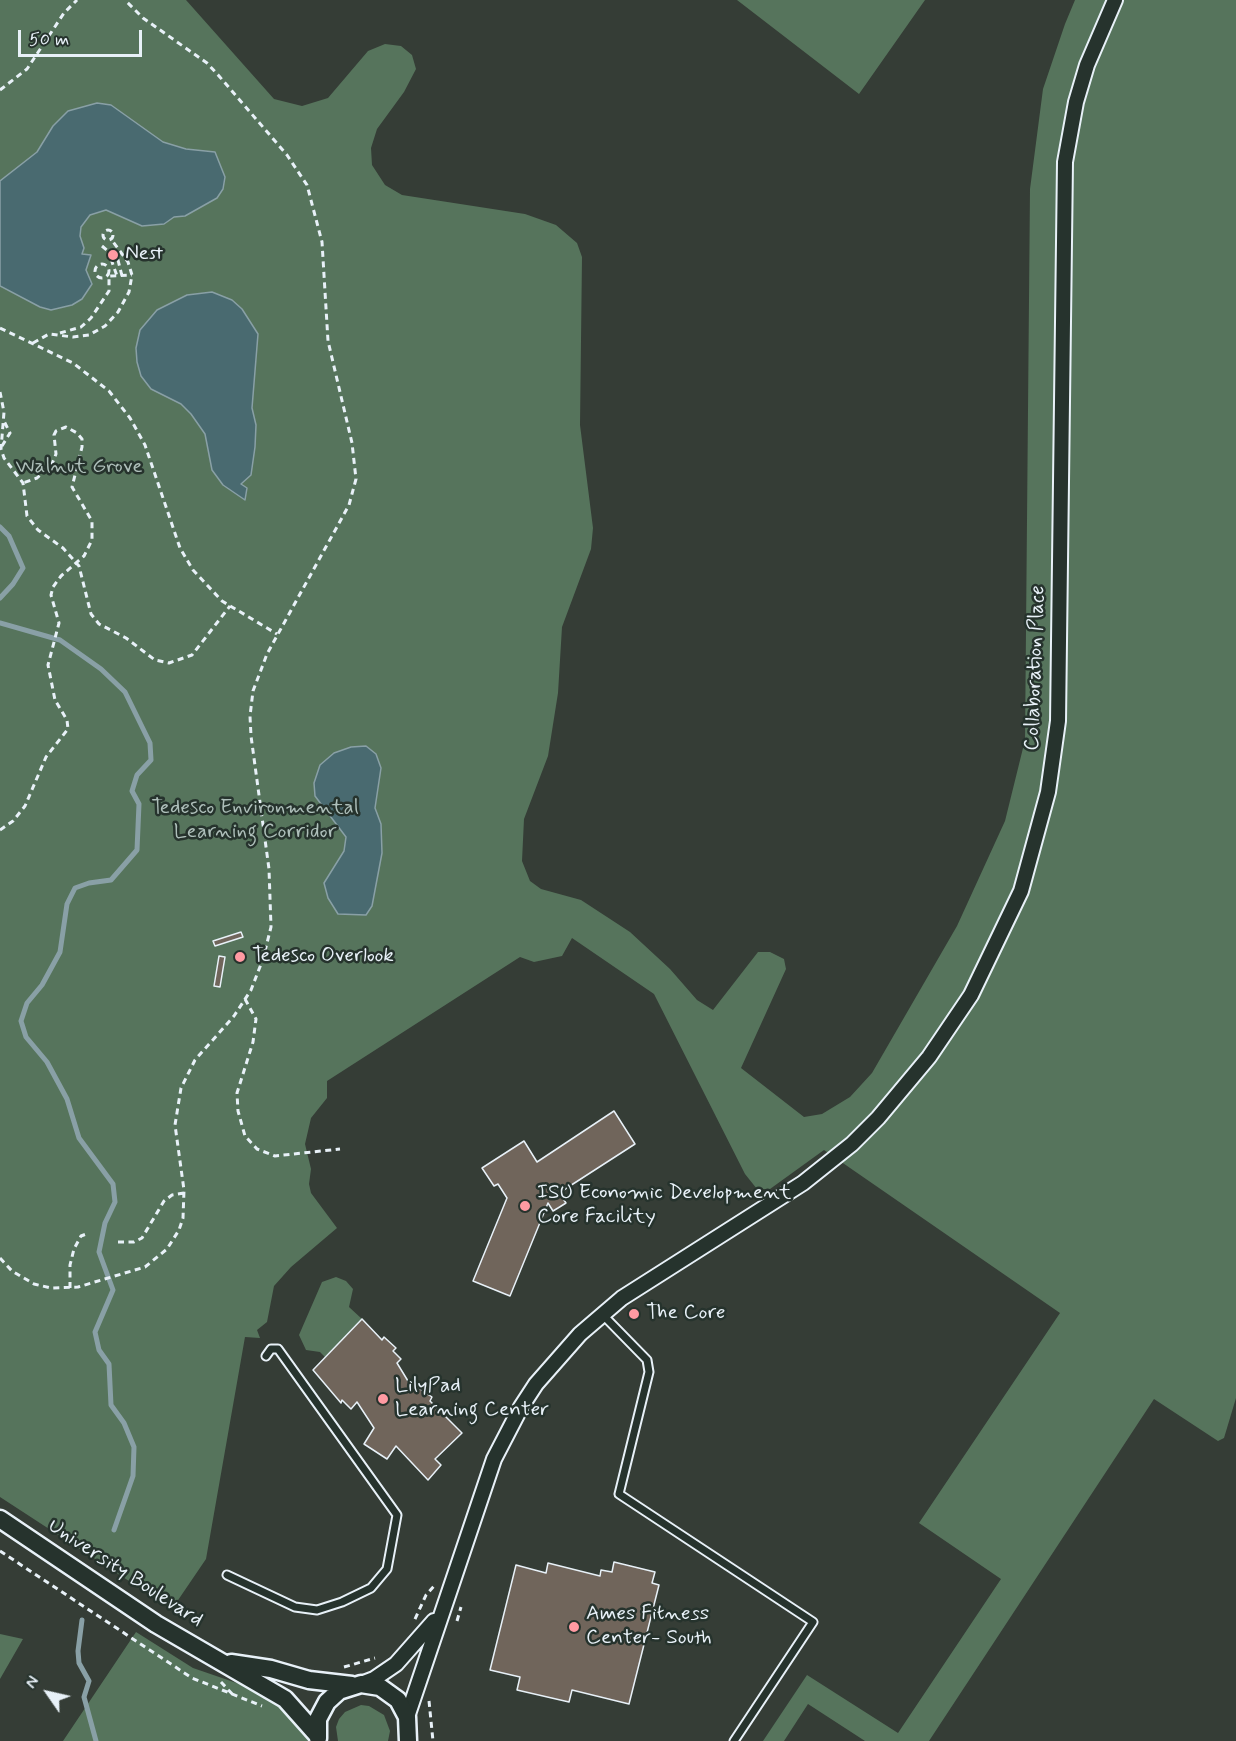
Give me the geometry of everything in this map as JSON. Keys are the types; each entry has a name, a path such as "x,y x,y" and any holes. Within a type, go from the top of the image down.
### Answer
{"street":[{"name":"Collaboration Place","path":"409,1732 441,1612 463,1557 494,1459 521,1407 558,1357 602,1314 642,1285 802,1183 852,1144 878,1118 905,1088 957,1018 987,967 1021,891 1048,792 1058,721 1065,162 1076,102 1087,65 1115,0"},
{"name":"University Boulevard","path":"0,1519 156,1624 227,1663 285,1699 318,1738"},
{"name":"Collaboration Place","path":"357,1684 374,1679 408,1653 441,1612"},
{"name":"University Boulevard","path":"227,1663 271,1669 309,1680 380,1687 390,1693 404,1708 409,1732"},
{"path":"318,1738 318,1719 327,1702 339,1691 357,1684"}],"lane":[{"path":"602,1314 647,1360 649,1372 619,1494 813,1622 734,1741"},
{"path":"227,1575 295,1607 317,1610 342,1602 371,1588 387,1569 397,1515 278,1349 271,1350 266,1356"}],"path":[{"path":"0,90 27,69 64,13 77,0"},
{"path":"0,1258 12,1271 34,1284 51,1288 70,1288 123,1276 152,1263 174,1240 183,1218 184,1192 175,1125 181,1088 195,1060 245,999 263,959 271,915 269,869 250,716 259,672 277,634 341,523 349,506 356,479 352,443 328,341 324,254 315,208 307,185 296,166 207,63 143,18 125,0"},
{"path":"53,334 73,337 89,335 105,326 124,301 132,275 128,262 111,239"},
{"path":"102,246 118,260 122,276"},
{"path":"111,259 117,276"},
{"path":"32,343 53,334 72,331 92,318 109,291 109,276 106,264 97,265 96,275 102,278 109,276 132,275"},
{"path":"0,328 82,369 122,406 145,445 174,532 188,563 202,582 230,606 277,634"},
{"path":"0,392 4,419 10,433 0,447"},
{"path":"4,419 0,447 4,458 23,483 26,512 30,521 76,561 85,582 94,620 162,663 179,661 192,655 230,606"},
{"path":"0,426 4,419"},
{"path":"0,830 13,821 25,806 46,756 68,729 67,720 55,700 48,665 59,623 52,592 61,576 88,549 93,529 93,522 72,487 81,454 82,439 66,427 56,431 54,435 56,454 52,464 37,478 23,483"},
{"path":"245,999 256,1019 253,1042 237,1093 238,1111 245,1136 257,1149 276,1156 340,1149"},
{"path":"118,1242 134,1242 142,1238 164,1201 172,1195 184,1192"},
{"path":"70,1288 74,1249 81,1236 88,1233"},
{"path":"0,1551 170,1664 236,1698 271,1711"},
{"path":"338,1667 360,1664 377,1658"},
{"path":"432,1695 429,1702 432,1741"}],"green space":[{"path":"0,0 186,0 274,99 302,106 328,98 368,51 385,44 401,46 412,55 416,69 404,92 377,129 371,148 372,165 385,185 402,195 525,214 556,225 577,243 582,257 580,425 593,528 591,549 562,627 558,693 548,756 524,819 522,861 530,881 541,889 581,900 630,932 670,969 697,1000 713,1010 758,952 770,952 784,959 786,969 741,1068 804,1117 822,1114 850,1097 872,1073 957,926 1005,821 1025,740 1030,189 1043,89 1065,24 1075,0 1236,0 1236,1398 1224,1438 1218,1441 1154,1399 929,1741 865,1741 808,1704 784,1741 763,1741 807,1675 898,1733 1001,1579 919,1523 1060,1313 824,1150 770,1189 757,1189 745,1174 654,994 572,938 562,956 534,962 520,957 327,1081 327,1098 311,1118 305,1144 311,1169 309,1184 311,1193 337,1228 291,1267 274,1286 267,1322 257,1330 260,1338 245,1337 206,1559 172,1609 0,1497"},
{"path":"737,0 925,0 859,94"},
{"path":"336,1277 346,1281 353,1289 349,1307 362,1319 325,1357 320,1352 306,1350 299,1335 322,1282"},
{"path":"136,1632 193,1668 257,1690 278,1701 300,1724 308,1741 63,1741"},
{"path":"0,1634 23,1639 0,1679"},
{"path":"361,1705 369,1706 384,1715 390,1731 388,1741 338,1741 336,1727 339,1719 345,1712"}],"water":[{"path":"97,103 111,105 163,142 186,149 215,152 225,177 223,189 217,198 185,216 174,217 164,224 142,226 106,210 90,215 81,227 80,236 84,248 82,254 91,255 86,270 92,284 82,299 72,305 51,310 40,307 0,286 0,181 37,152 53,126 68,111"},
{"path":"212,292 232,300 242,309 258,334 252,408 256,425 255,447 251,475 241,484 247,488 245,500 223,485 212,470 205,434 191,414 181,404 151,389 141,376 137,362 136,348 140,330 157,310 187,295"},
{"path":"366,746 376,754 381,768 375,808 381,824 382,853 372,906 366,915 338,914 328,898 324,883 344,851 346,837 315,796 314,783 320,765 334,753 351,747"}],"building":[{"path":"241,932 243,937 215,946 213,941"},
{"path":"219,956 225,957 220,987 214,986"},
{"name":"ISU Economic Development Core Facility","path":"614,1111 635,1144 559,1193 566,1203 553,1211 548,1203 510,1296 473,1281 507,1198 498,1184 494,1186 482,1168 524,1141 537,1162"},
{"name":"LilyPad Learning Center","path":"362,1319 382,1340 384,1337 396,1348 393,1351 401,1359 397,1363 408,1381 432,1397 430,1401 462,1433 435,1459 441,1465 428,1480 396,1446 387,1459 364,1444 374,1428 357,1402 351,1409 342,1400 341,1403 313,1370"},
{"name":"Ames Fitness Center- South","path":"614,1562 655,1572 652,1583 659,1585 629,1704 572,1690 569,1702 517,1690 520,1677 490,1670 516,1565 546,1573 548,1563 600,1576 601,1570 612,1572"}],"waterway":[{"path":"0,527 9,536 23,568 0,598"},
{"path":"0,623 60,640 101,669 125,692 150,743 151,760 137,775 132,791 139,804 137,850 111,880 89,883 75,888 67,904 60,952 42,985 27,1003 21,1021 26,1037 47,1062 67,1099 79,1138 113,1184 115,1202 105,1223 99,1252 113,1290 95,1332 99,1350 109,1364 111,1405 124,1423 134,1447 133,1476 114,1530"},
{"path":"82,1620 78,1651 79,1663 89,1681 84,1697 96,1741"}],"place":[{"name":"Nest","path":"113,255"},
{"name":"Tedesco Overlook","path":"240,957"},
{"name":"ISU Economic Development Core Facility","path":"525,1206"},
{"name":"The Core","path":"634,1314"},
{"name":"LilyPad Learning Center","path":"383,1399"},
{"name":"Ames Fitness Center- South","path":"574,1627"}],"park label":[{"name":"Walnut Grove","path":"79,468"},
{"name":"Tedesco Environmental Learning Corridor","path":"255,821"}]}
